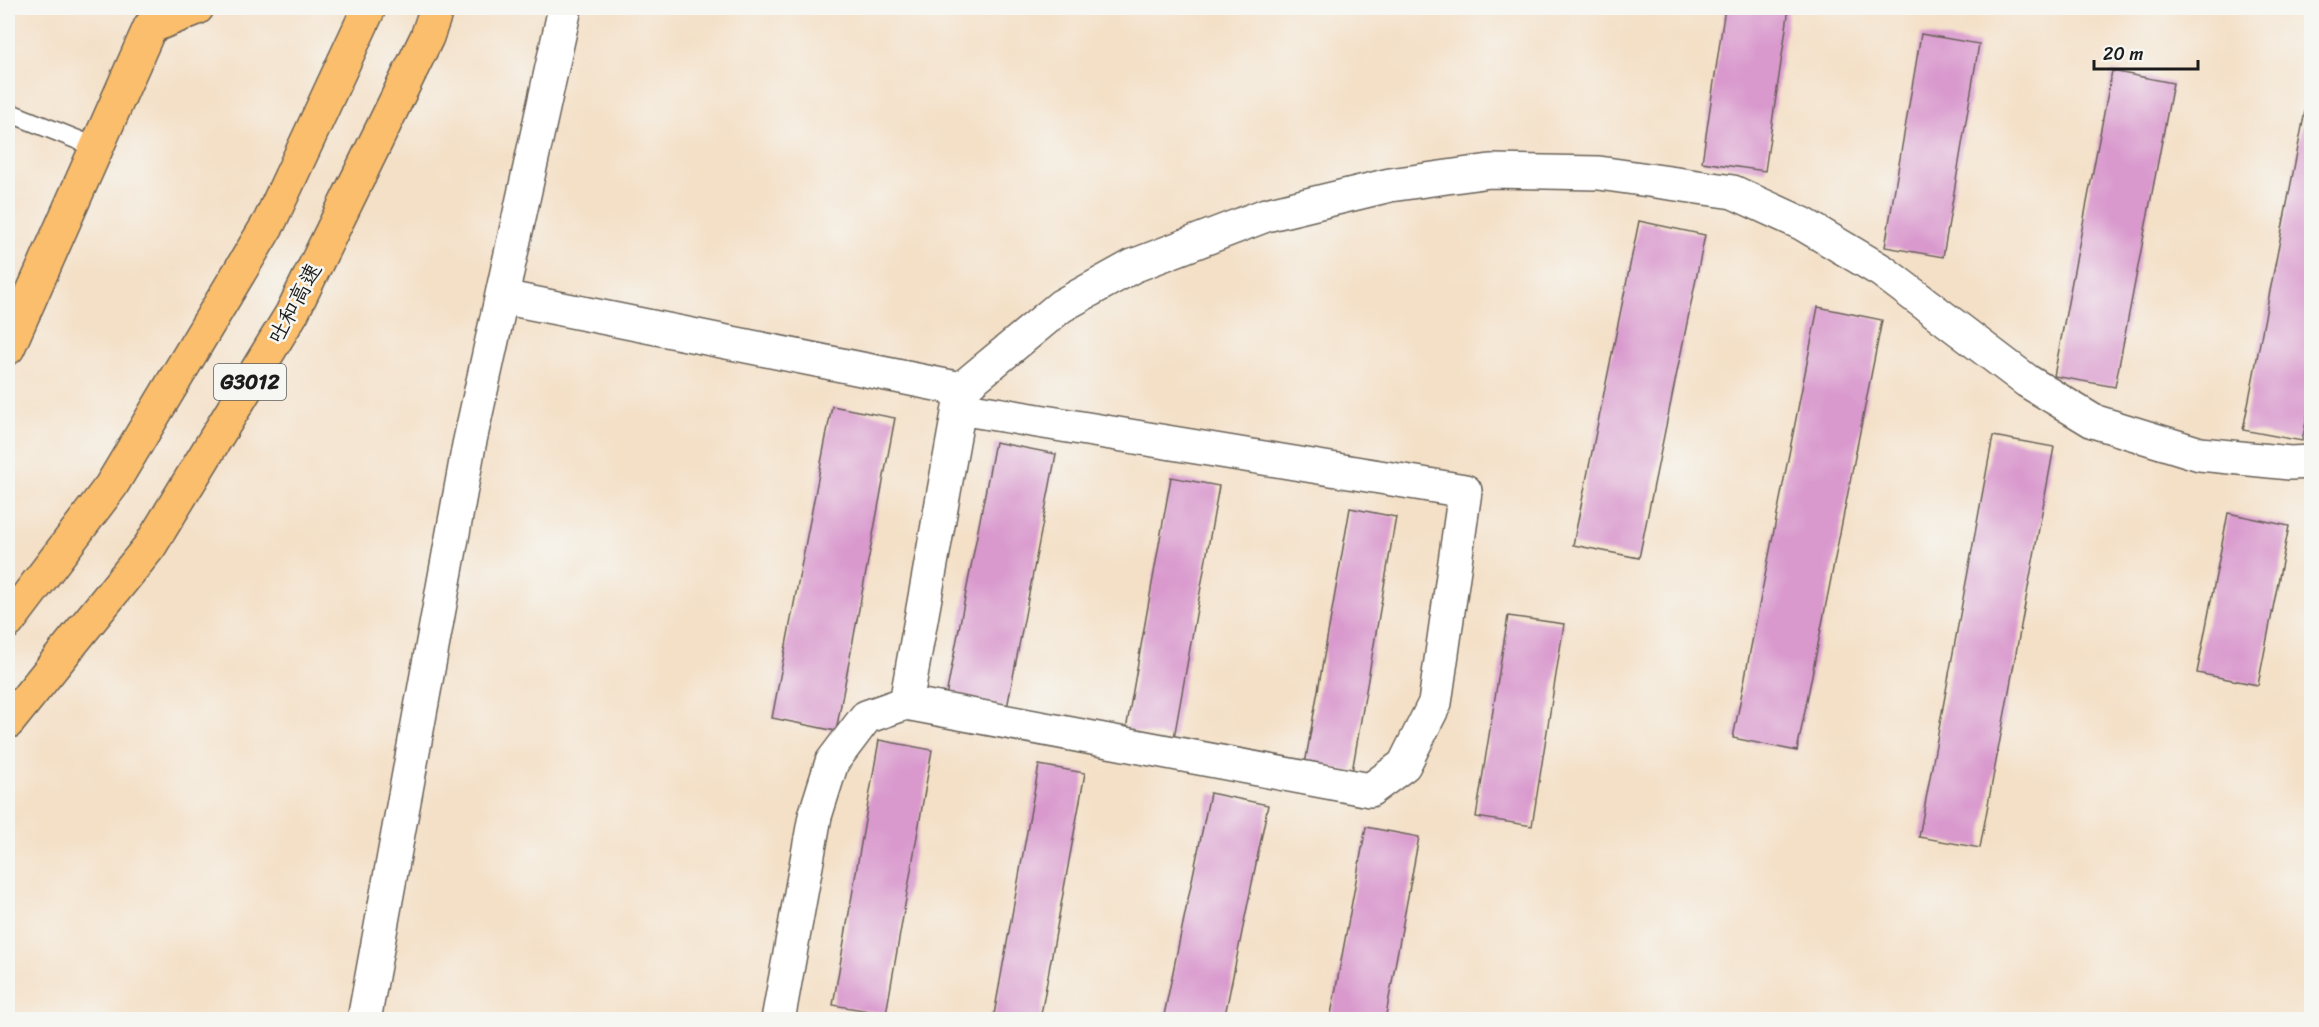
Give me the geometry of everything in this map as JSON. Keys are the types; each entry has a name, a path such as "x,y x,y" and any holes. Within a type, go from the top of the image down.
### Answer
{"highway":[{"path":"8,348 154,17 197,8"},
{"name":"G3012","path":"8,622 111,486 270,221 369,8"},
{"name":"吐和高速","path":"8,722 150,546 292,313 427,37 437,8"}],"street":[{"path":"364,1020 469,445 565,8"},
{"path":"906,703 960,398 1061,306 1133,266 1266,215 1390,185 1490,171 1599,173 1733,192 1803,224 1882,271 2027,381 2093,421 2200,454 2290,463 2312,462"},
{"path":"502,297 960,398 1466,491 1435,703 1404,765 1370,790 906,703 866,717 832,762 815,816 778,1020"}],"lane":[{"path":"8,112 98,148"}],"building":[{"path":"1725,8 1789,8 1765,171 1702,162"},
{"path":"1921,34 1979,44 1943,257 1885,247"},
{"path":"2112,71 2173,83 2115,387 2054,376"},
{"path":"2306,106 2312,107 2312,394 2302,441 2243,430"},
{"path":"1639,221 1705,235 1639,558 1573,545"},
{"path":"1818,307 1882,320 1797,751 1733,738"},
{"path":"832,406 895,418 836,731 772,718"},
{"path":"1993,436 2054,447 1980,848 1919,837"},
{"path":"995,442 1056,454 1007,708 946,696"},
{"path":"1171,477 1219,486 1174,738 1126,730"},
{"path":"1350,508 1396,517 1352,772 1305,764"},
{"path":"2228,513 2289,526 2258,685 2197,673"},
{"path":"1508,616 1564,624 1532,826 1476,817"},
{"path":"879,740 932,750 886,1014 833,1005"},
{"path":"1039,765 1085,773 1040,1020 993,1020"},
{"path":"1210,793 1268,805 1224,1020 1163,1020"},
{"path":"1366,827 1419,837 1385,1020 1330,1020"}]}
